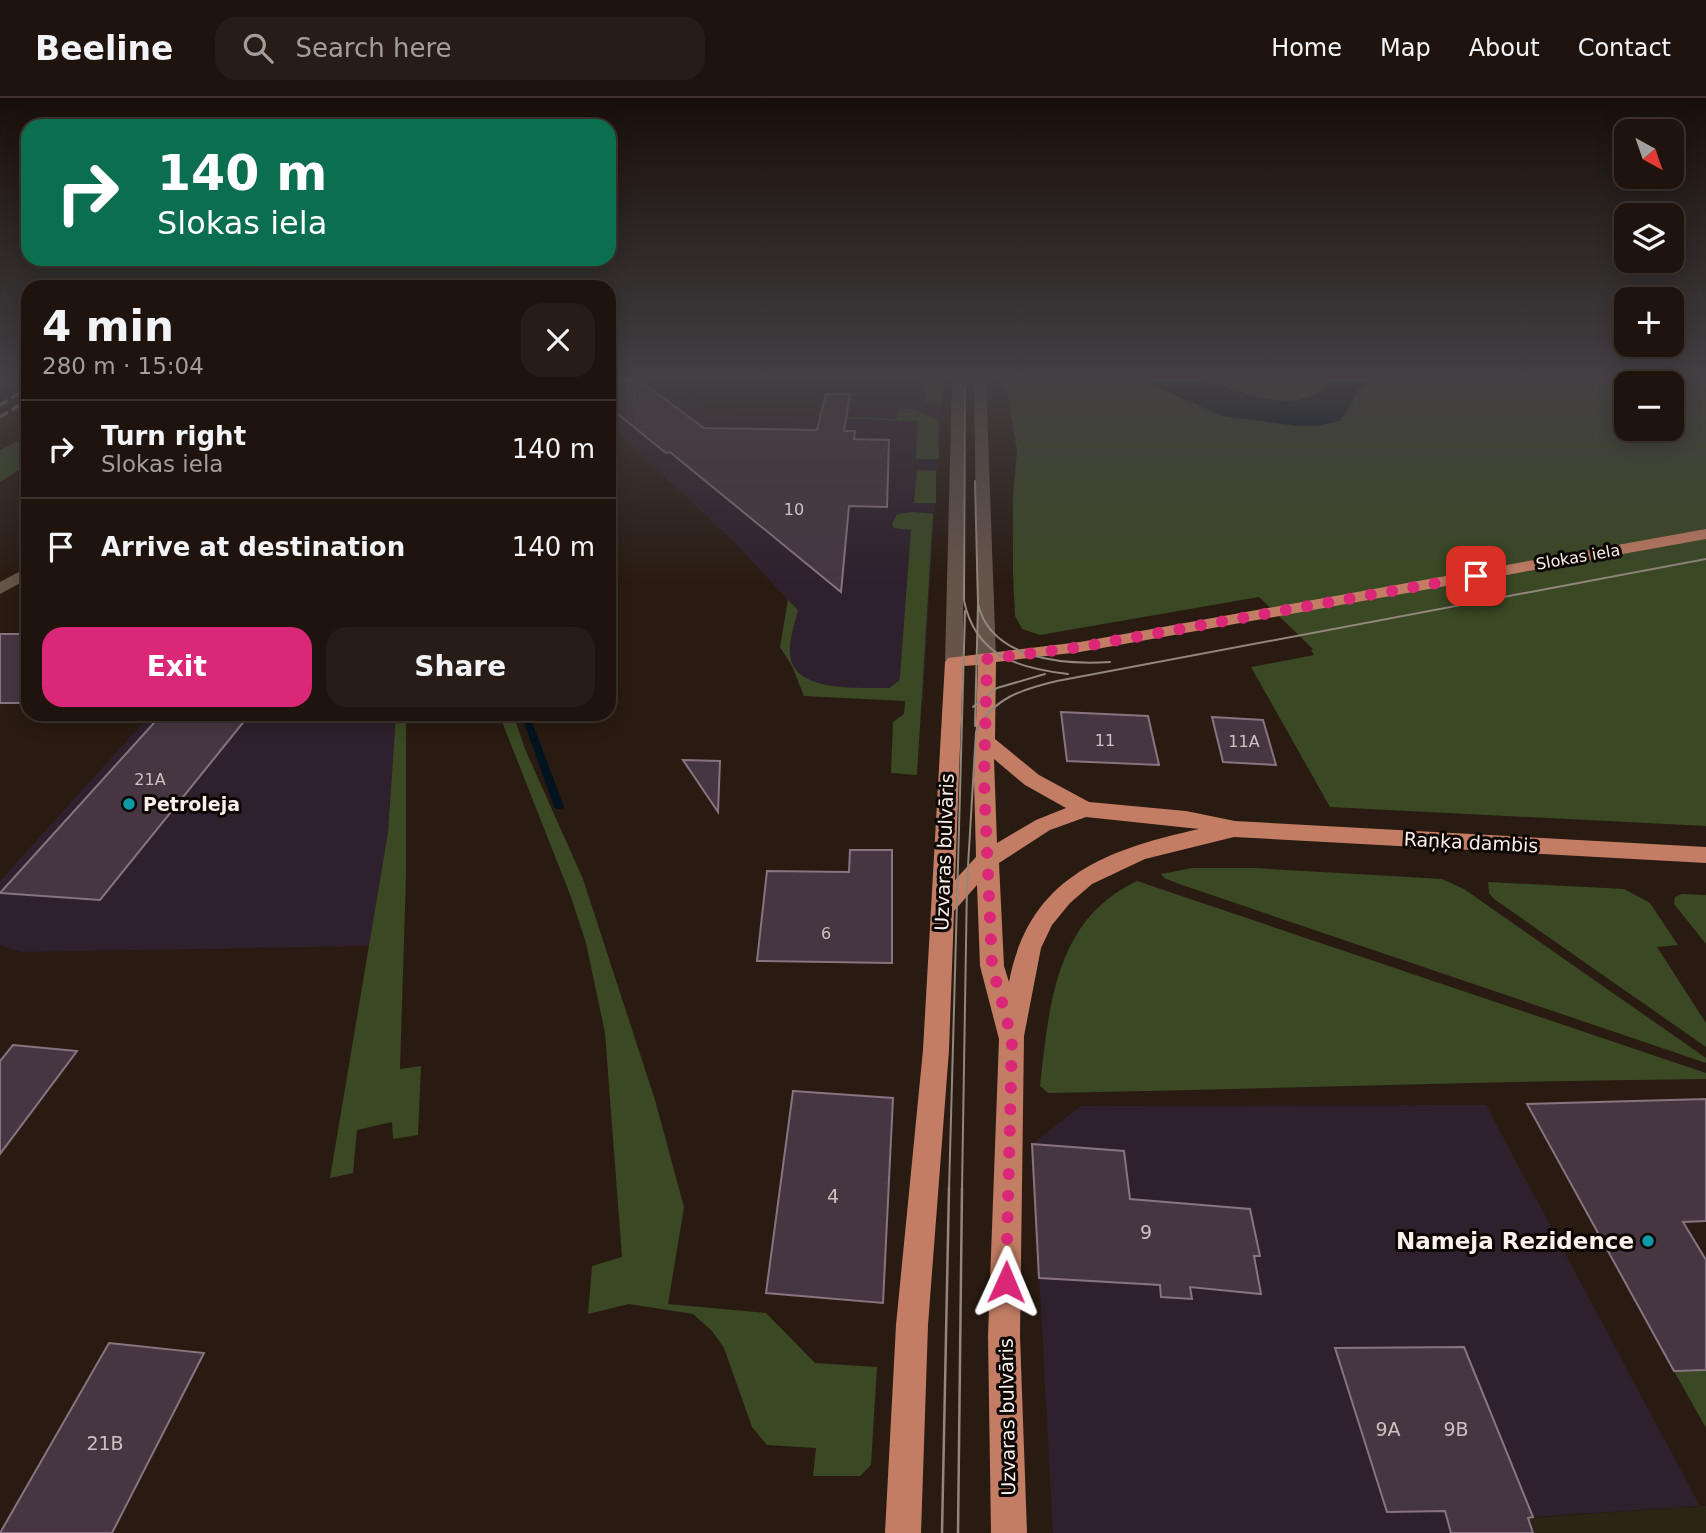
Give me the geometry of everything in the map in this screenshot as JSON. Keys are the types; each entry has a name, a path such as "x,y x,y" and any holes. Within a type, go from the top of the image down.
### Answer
{"main road":[{"name":"Slokas iela","path":"954,662 1091,645 1706,534"},
{"name":"Uzvaras bulvāris","path":"987,659 984,780 992,966 1012,1039 1004,1336 1009,1533"},
{"name":"Uzvaras bulvāris","path":"903,1533 912,1325 936,1050 954,662"},
{"name":"Raņķa dambis","path":"986,742 1031,780 1086,809 1186,819 1236,829 1706,855"},
{"name":"Raņķa dambis","path":"943,908 988,859 1043,825 1086,809"},
{"name":"Raņķa dambis","path":"1012,1039 1029,949 1047,911 1076,882 1104,864 1167,844 1236,829"}],"street":[{"name":"Uzvaras bulvāris","path":"954,662 957,448"},
{"name":"Uzvaras bulvāris","path":"982,448 987,659"},
{"path":"0,589 21,576"}],"shaded area":[{"path":"634,448 938,448 923,701 804,696 792,666 780,647 788,600 736,544"},
{"path":"145,721 396,721 388,832 369,946 22,952 0,945 0,881"},
{"path":"1486,1105 1700,1506 1533,1517 1533,1533 1053,1533 1032,1144 1081,1106"},
{"path":"1706,1506 1706,1533 1533,1533 1528,1518"}],"green space":[{"path":"21,448 21,468 0,482 0,450"},
{"path":"917,448 939,448 939,459 916,459"},
{"path":"1017,448 1706,448 1706,826 1330,807 1251,667 1314,655 1311,650 1313,649 1259,597 1040,635 1022,629 1015,616 1013,496"},
{"path":"917,470 936,471 936,503 914,503"},
{"path":"897,514 933,514 917,775 891,773 893,722 904,714 905,701 804,696 792,666 780,647 788,600 798,610 790,653 794,666 802,676 830,686 846,687 889,688 899,681 911,530 894,528 892,524"},
{"path":"396,721 406,721 406,876 400,1069 421,1066 418,1135 393,1139 392,1122 357,1130 353,1173 330,1178 388,832"},
{"path":"502,721 515,721 525,749 583,879 655,1100 684,1207 668,1304 766,1313 815,1363 877,1367 871,1465 860,1476 813,1476 816,1448 767,1445 752,1427 724,1348 712,1331 693,1314 629,1304 588,1314 592,1266 622,1257 605,1033 586,943 571,897"},
{"path":"1192,868 1255,868 1442,879 1464,889 1706,1058 1706,1063 1182,885 1164,878 1161,874"},
{"path":"1137,881 1706,1073 1706,1079 1048,1093 1040,1086 1047,1026 1061,968 1073,941 1089,918 1110,897"},
{"path":"1488,882 1624,889 1650,903 1678,945 1657,947 1706,1023 1706,1047 1494,899 1489,893"},
{"path":"1682,894 1706,895 1706,944 1674,904 1675,897"},
{"path":"1706,1370 1706,1428 1674,1371"}],"building":[{"path":"660,448 889,448 887,507 849,506 841,592 670,452 666,453"},
{"path":"0,634 21,634 21,703 0,703"},
{"path":"1061,712 1148,716 1159,765 1067,761"},
{"path":"1212,717 1263,720 1276,765 1223,762"},
{"name":"Petroleja","path":"156,721 244,721 100,900 0,893"},
{"path":"683,760 720,761 718,812"},
{"path":"850,850 892,850 892,963 757,961 767,871 849,872"},
{"path":"13,1045 77,1051 0,1154 0,1061"},
{"path":"793,1091 893,1098 883,1303 766,1293"},
{"name":"Nameja Rezidence","path":"1706,1099 1706,1221 1683,1222 1706,1260 1706,1370 1674,1371 1527,1104"},
{"path":"1032,1144 1124,1151 1130,1199 1250,1209 1260,1256 1254,1256 1261,1294 1190,1287 1192,1299 1161,1297 1160,1285 1039,1278"},
{"path":"109,1343 204,1353 112,1533 0,1533"},
{"path":"1464,1347 1533,1517 1528,1518 1533,1533 1451,1533 1445,1511 1387,1512 1335,1348"}],"waterway":[{"path":"528,721 559,807"}],"tram line":[{"path":"965,448 964,601 977,634"},
{"path":"975,481 978,604"},
{"path":"962,1190 967,883 976,732 983,720 1000,703 1021,692 1057,681 1706,559"},
{"path":"977,634 978,604"},
{"path":"978,604 985,622 997,637 1031,655 1071,662 1110,662"},
{"path":"949,1190 965,611"},
{"path":"976,705 977,634"},
{"path":"977,634 989,647 1016,663 1068,674"},
{"path":"976,705 997,688 1045,674"},
{"path":"975,726 976,705"},
{"path":"942,1533 949,1188"},
{"path":"958,1533 962,1188"}],"place":[{"name":"Petroleja","path":"129,804"},
{"name":"Nameja Rezidence","path":"1648,1241"}],"route":[{"path":"1006,1282 1012,1039 992,966 984,780 987,659 1080,647 1476,576"}]}
